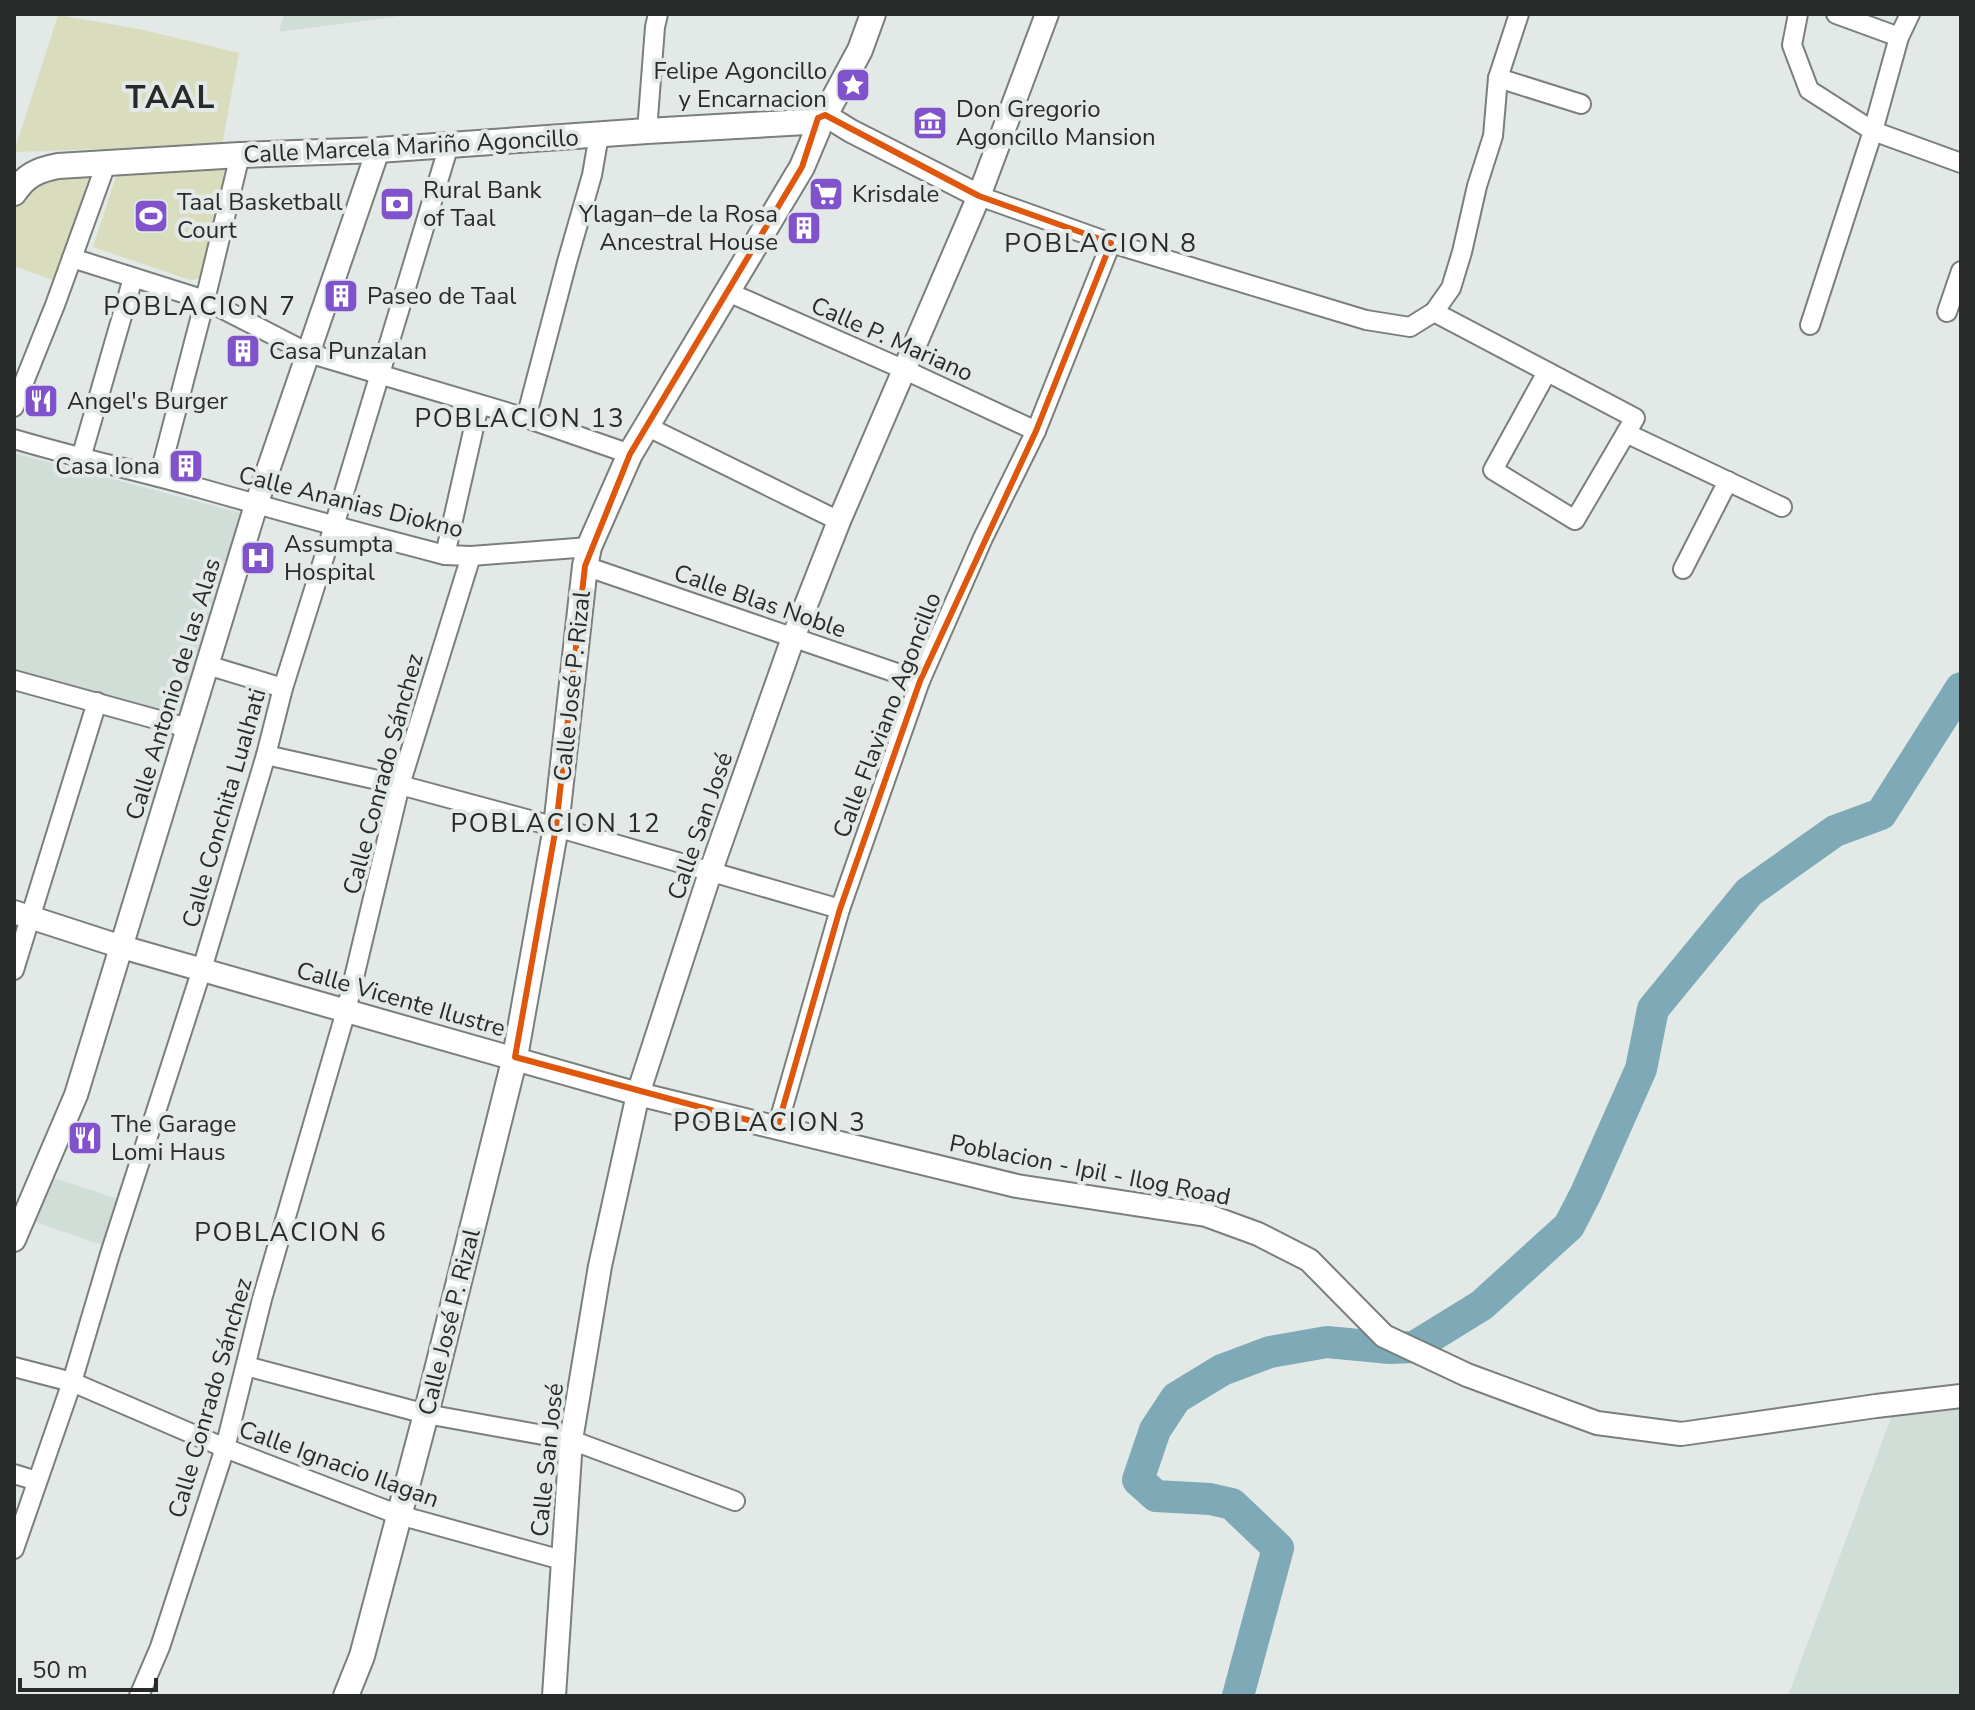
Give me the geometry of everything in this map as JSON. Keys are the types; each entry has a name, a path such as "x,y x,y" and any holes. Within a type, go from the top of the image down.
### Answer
{"main road":[{"name":"Calle José P. Rizal","path":"346,1696 362,1656 515,1057 556,827 587,556 630,454 802,167 822,116 860,50 873,14"},
{"name":"Calle Marcela Mariño Agoncillo","path":"14,193 29,175 41,169 806,122 822,116"}],"street":[{"path":"647,131 658,14"},
{"name":"Calle San José","path":"554,1696 571,1440 600,1266 638,1094 710,873 793,638 839,521 979,196 1047,14"},
{"path":"822,116 979,196 1111,243 1366,320 1410,327 1434,312 1451,288 1493,136 1498,78 1519,14"},
{"path":"1798,14 1792,45 1809,90 1873,131 1961,163"},
{"path":"1836,14 1899,37"},
{"path":"1810,325 1873,131 1899,37 1910,14"},
{"path":"1498,78 1581,104"},
{"path":"526,418 590,183 599,135"},
{"name":"Calle Conchita Lualhati","path":"14,1549 72,1382 202,969 283,688 449,145"},
{"name":"Calle Antonio de las Alas","path":"14,1240 76,1095 256,505 378,150"},
{"path":"159,477 240,155"},
{"path":"14,407 106,164"},
{"name":"Calle Flaviano Agoncillo","path":"777,1128 840,909 920,681 983,538 1036,431 1111,243"},
{"path":"72,258 205,300 308,353 526,418 630,454"},
{"path":"1947,312 1961,271"},
{"path":"81,458 133,278"},
{"name":"Calle P. Mariano","path":"728,292 1036,431"},
{"path":"1434,312 1635,418 1575,520 1493,470 1547,372"},
{"path":"445,555 479,405"},
{"path":"646,426 839,521"},
{"path":"1626,433 1782,507"},
{"name":"Calle Ananias Diokno","path":"14,439 445,555 587,556"},
{"path":"1683,569 1728,481"},
{"name":"Calle Conrado Sánchez","path":"139,1696 160,1647 225,1448 262,1299 346,1011 400,785 471,556"},
{"name":"Calle Blas Noble","path":"587,556 793,638 920,681"},
{"path":"207,665 283,688"},
{"path":"14,680 188,728"},
{"path":"14,970 23,914 97,702"},
{"path":"266,755 400,785 840,909"},
{"name":"Calle Vicente Ilustre","path":"23,914 122,947 638,1094 777,1128"},
{"name":"Poblacion - Ipil - Ilog Road","path":"777,1128 1017,1186 1206,1215 1232,1224 1309,1260 1384,1336 1467,1375 1597,1423 1681,1434 1961,1396"},
{"path":"246,1366 426,1414 571,1440 735,1501"},
{"name":"Calle Ignacio Ilagan","path":"14,1367 72,1382 225,1448 399,1515 562,1560"},
{"path":"14,1474 37,1481"}],"highlighted area":[{"path":"825,115 979,196 1111,243 1036,431 920,681 840,909 777,1128 515,1057 556,827 585,566 630,454 802,167 818,118"}],"shaded area":[{"path":"284,14 415,14 279,32"},
{"path":"14,453 241,513 181,717 14,670"},
{"path":"45,1175 121,1200 105,1246 29,1220"},
{"path":"1961,1404 1961,1696 1788,1696 1895,1407"}],"green space":[{"path":"58,15 139,29 239,53 222,145 14,152"},
{"path":"233,163 202,278 190,280 93,247 118,170"},
{"path":"52,176 89,177 55,281 14,266 14,211 30,190"}],"waterway":[{"path":"1238,1696 1278,1548 1232,1504 1210,1499 1156,1496 1138,1480 1155,1430 1176,1398 1222,1370 1270,1352 1327,1342 1414,1347 1482,1305 1569,1226 1641,1069 1653,1009 1749,892 1835,831 1881,814 1961,688"}],"place":[{"name":"Felipe Agoncillo y Encarnacion","path":"853,85"},
{"name":"Don Gregorio Agoncillo Mansion","path":"930,123"},
{"name":"Krisdale","path":"826,194"},
{"name":"Rural Bank of Taal","path":"397,204"},
{"name":"Taal Basketball Court","path":"151,216"},
{"name":"Ylagan–de la Rosa Ancestral House","path":"804,228"},
{"name":"Paseo de Taal","path":"341,296"},
{"name":"Casa Punzalan","path":"243,351"},
{"name":"Angel's Burger","path":"41,401"},
{"name":"Casa Iona","path":"186,466"},
{"name":"Assumpta Hospital","path":"258,558"},
{"name":"The Garage Lomi Haus","path":"85,1138"}],"district":[{"name":"TAAL","path":"171,97"},
{"name":"POBLACION 8","path":"1101,243"},
{"name":"POBLACION 7","path":"200,306"},
{"name":"POBLACION 13","path":"520,418"},
{"name":"POBLACION 12","path":"556,823"},
{"name":"POBLACION 3","path":"770,1122"},
{"name":"POBLACION 6","path":"291,1232"}]}
